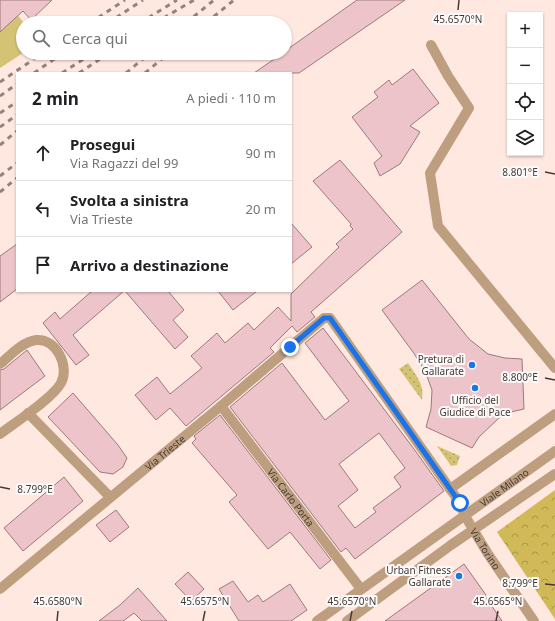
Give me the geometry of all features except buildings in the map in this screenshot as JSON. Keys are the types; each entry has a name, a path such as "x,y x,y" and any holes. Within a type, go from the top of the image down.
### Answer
{"street":[{"path":"431,45 448,76 469,108 430,173 438,226 555,368"},
{"name":"Via Trieste","path":"0,589 221,406 324,318 330,318"},
{"name":"Via Torino","path":"330,318 460,503 465,516 488,554 534,621"},
{"path":"0,364 26,343 35,340 43,340 58,352 63,362 64,370 64,378 52,394 0,434"},
{"name":"Via Carlo Porta","path":"221,406 361,589"},
{"path":"28,413 110,497"},
{"path":"450,489 555,414"},
{"name":"Viale Milano","path":"317,621 555,451"},
{"name":"Viale Milano","path":"347,621 473,530 555,474"}],"shaded area":[{"path":"0,0 5,0 18,16 16,16 16,58 0,68"},
{"path":"408,363 421,385 423,395 422,400 399,369"},
{"path":"437,446 460,456 457,465 451,466"}],"green space":[{"path":"555,490 555,619 497,532"}],"railway":[{"path":"101,16 125,0"},
{"path":"119,16 143,0"},
{"path":"151,16 177,0"},
{"path":"167,16 194,0"},
{"path":"195,16 214,0"},
{"path":"215,16 234,0"},
{"path":"0,82 33,60"},
{"path":"35,72 53,60"},
{"path":"64,72 82,60"},
{"path":"80,72 98,60"},
{"path":"127,72 142,60"},
{"path":"146,72 161,60"},
{"path":"0,96 16,85"},
{"path":"0,113 16,103"},
{"path":"0,127 16,116"},
{"path":"0,145 16,132"},
{"path":"0,176 16,164"},
{"path":"0,192 16,179"}],"place":[{"name":"Pretura di Gallarate","path":"472,365"},
{"name":"Ufficio del Giudice di Pace","path":"475,388"},
{"name":"Urban Fitness Gallarate","path":"459,576"}],"route":[{"path":"290,347 324,318 330,318 460,503"}]}
